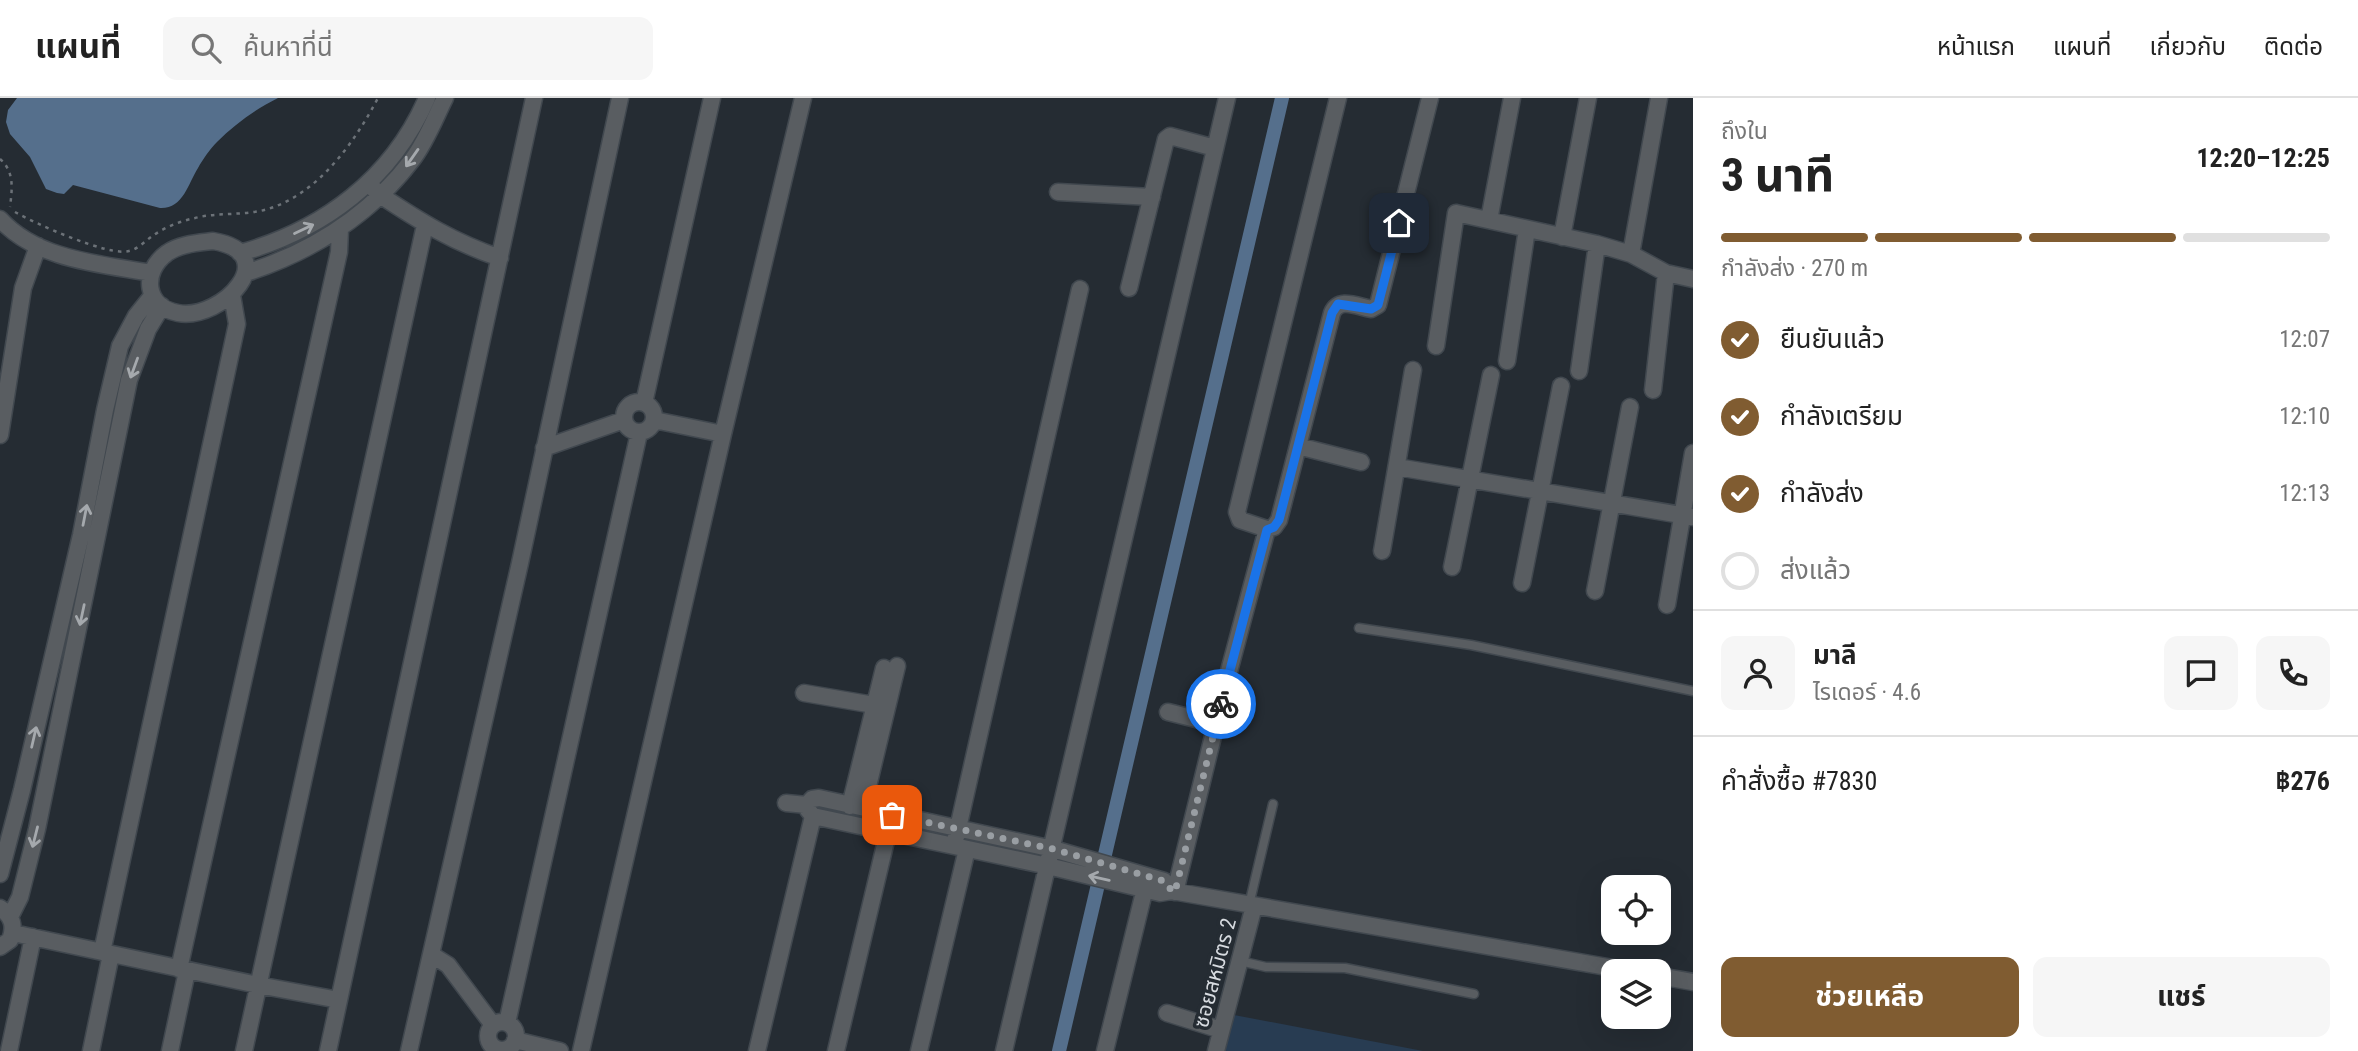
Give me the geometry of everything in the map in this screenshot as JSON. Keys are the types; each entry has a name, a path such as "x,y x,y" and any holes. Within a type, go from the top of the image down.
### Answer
{"street":[{"path":"240,253 272,244 317,223 360,192 399,147 427,98"},
{"path":"246,273 279,260 340,229 380,195 413,158 444,98"},
{"path":"328,1051 534,98"},
{"path":"409,1051 620,98"},
{"path":"644,403 712,98"},
{"path":"581,1051 803,98"},
{"path":"1004,1051 1227,98"},
{"path":"1338,98 1237,512 1240,520 1267,530 1274,527 1279,520 1335,307 1343,303 1371,309 1378,305 1430,98"},
{"path":"1489,220 1512,98"},
{"path":"1562,237 1588,98"},
{"path":"1631,254 1659,98"},
{"path":"1129,288 1168,137 1215,148"},
{"path":"368,182 380,195 425,225 464,246 500,258"},
{"path":"1058,192 1152,197"},
{"path":"1436,346 1456,213 1597,244 1631,254 1666,273 1693,279"},
{"path":"0,219 38,246 71,259 151,273"},
{"path":"244,1051 425,225"},
{"path":"170,1051 183,970 339,252 340,229"},
{"path":"1507,361 1527,229"},
{"path":"213,241 228,244 240,253 246,273 241,286 232,295 193,313 178,313 157,301 149,282 151,273 154,264 168,252 190,243 213,241"},
{"path":"1579,371 1597,244"},
{"path":"0,435 23,288 38,246"},
{"path":"1653,390 1666,273"},
{"path":"919,1051 961,848 958,829 1080,289"},
{"path":"90,1051 107,953 237,324 232,295"},
{"path":"0,874 69,586 120,346 136,316 157,301"},
{"path":"0,947 9,940 8,919 20,897 37,829 129,380 157,301"},
{"path":"1382,551 1413,370"},
{"path":"1452,567 1491,375"},
{"path":"1522,583 1561,386"},
{"path":"633,403 644,403 652,410 654,420 649,429 639,433 629,429 624,415 633,403"},
{"path":"1595,591 1630,407"},
{"path":"544,448 624,420"},
{"path":"654,420 723,434"},
{"path":"432,955 447,965 500,1024 514,1030 515,1040 510,1047 496,1050 488,1038 500,1024 639,433"},
{"path":"1298,446 1361,462"},
{"path":"1667,605 1688,516 1693,453"},
{"path":"1397,467 1688,516"},
{"path":"1174,892 1267,530"},
{"path":"69,586 88,590"},
{"path":"890,667 857,807 874,705 890,667"},
{"path":"804,693 874,705"},
{"path":"1168,712 1216,724"},
{"path":"757,1051 812,799 819,798 1053,849 1073,864"},
{"path":"786,803 888,832 1048,866 1073,864 1146,883 1164,881 1174,892 1601,966"},
{"path":"836,1051 892,815"},
{"path":"1105,1051 1146,883"},
{"name":"ซอยสหมิตร 2","path":"1216,1051 1240,961 1251,905"},
{"path":"8,919 33,937 339,1000"},
{"path":"9,1051 33,937"},
{"path":"1671,978 1693,982"},
{"path":"1167,1013 1222,1030"},
{"path":"515,1040 560,1051"}],"lane":[{"path":"1359,628 1471,645 1693,691"},
{"path":"1251,905 1273,804"},
{"path":"1240,961 1266,967 1345,968 1474,993"}],"path":[{"path":"0,159 5,164 13,189 10,208 15,212 53,232 128,252 167,227 194,218 267,210 295,197 315,183 332,165 357,132 377,98"}],"shaded area":[{"path":"17,98 278,98 246,117 224,135 204,158 179,200 168,207 160,208 73,185 64,194 46,189 30,157 10,134 6,122 8,110"},
{"path":"1234,1015 1423,1051 1224,1051"}],"waterway":[{"path":"1059,1051 1282,98"}],"way so far":[{"path":"892,815 1053,849 1164,881 1175,892 1221,704"}],"route":[{"path":"1221,704 1267,530 1274,527 1279,520 1332,313 1338,304 1343,303 1371,309 1378,305 1399,223"}]}
